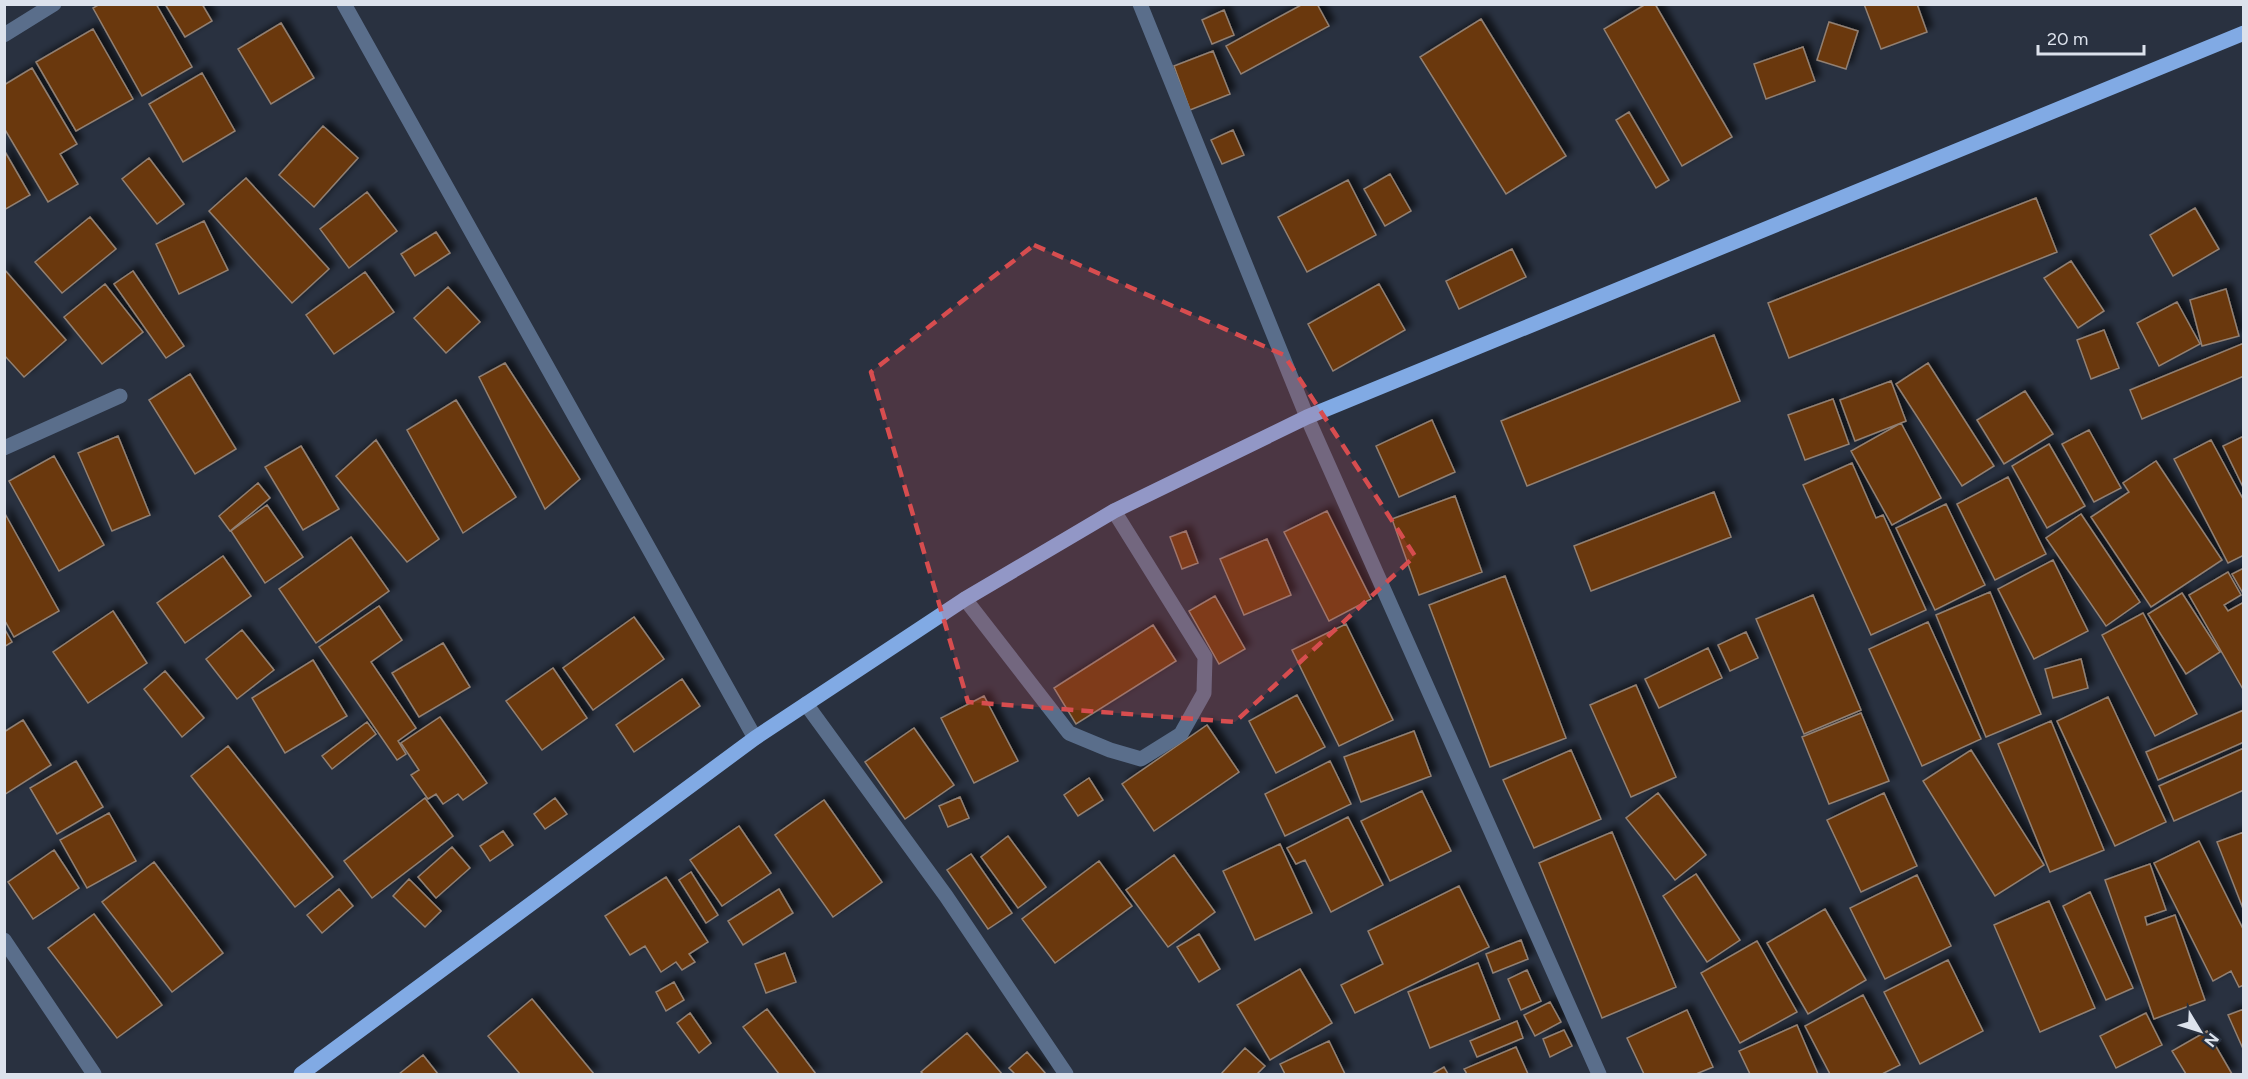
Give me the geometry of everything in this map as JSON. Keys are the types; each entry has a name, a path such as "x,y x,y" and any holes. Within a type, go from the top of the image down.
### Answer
{"main road":[{"path":"301,1074 755,738 965,599 1114,511 1307,417 2244,33"}],"street":[{"path":"4,35 54,4"},
{"path":"344,4 755,738"},
{"path":"1140,4 1307,417 1599,1074"},
{"path":"4,448 120,396"},
{"path":"965,599 1069,733 1110,750 1141,759 1181,734 1204,693 1205,657 1114,511"},
{"path":"806,704 946,896 1066,1074"},
{"path":"4,940 94,1074"}],"highlighted area":[{"path":"1034,245 1284,355 1415,556 1235,722 968,702 871,372"}],"building":[{"path":"100,4 156,4 192,67 142,96 93,8"},
{"path":"165,4 202,4 212,21 185,37"},
{"path":"1303,4 1317,4 1329,26 1241,74 1226,46"},
{"path":"1646,4 1655,4 1732,137 1682,166 1604,29"},
{"path":"1864,4 1917,4 1927,32 1881,49"},
{"path":"1224,10 1234,35 1212,44 1202,20"},
{"path":"1481,19 1566,156 1506,194 1420,57"},
{"path":"1829,22 1858,31 1846,69 1817,60"},
{"path":"281,23 314,78 271,104 238,49"},
{"path":"93,29 133,99 76,131 36,62"},
{"path":"1803,47 1815,81 1766,99 1754,64"},
{"path":"1213,51 1230,94 1190,110 1174,66"},
{"path":"32,68 77,144 60,154 78,184 48,202 4,128 4,85"},
{"path":"202,73 235,131 183,162 149,104"},
{"path":"1629,112 1669,180 1656,188 1616,120"},
{"path":"323,126 358,158 314,207 279,175"},
{"path":"1233,130 1244,155 1222,164 1211,140"},
{"path":"4,150 30,195 4,210"},
{"path":"149,158 184,204 157,224 122,179"},
{"path":"1390,174 1411,211 1385,226 1364,189"},
{"path":"246,178 329,269 292,303 209,211"},
{"path":"1348,180 1376,235 1307,272 1278,217"},
{"path":"367,192 397,231 349,268 320,229"},
{"path":"2036,198 2057,252 1789,358 1768,303"},
{"path":"2195,208 2219,249 2173,276 2150,235"},
{"path":"90,217 116,249 62,293 35,262"},
{"path":"204,221 228,270 179,294 156,244"},
{"path":"436,232 450,253 415,276 401,254"},
{"path":"1512,249 1526,277 1459,309 1446,281"},
{"path":"2071,261 2104,311 2078,328 2044,278"},
{"path":"4,269 66,340 24,377 4,355"},
{"path":"133,271 184,346 166,358 114,284"},
{"path":"365,272 394,312 334,354 306,315"},
{"path":"105,284 143,332 102,364 64,317"},
{"path":"1379,284 1405,330 1333,371 1308,324"},
{"path":"448,287 480,322 446,353 414,318"},
{"path":"2226,289 2239,336 2202,346 2190,300"},
{"path":"2177,302 2200,344 2159,366 2137,323"},
{"path":"2104,330 2119,368 2091,379 2077,340"},
{"path":"1714,335 1740,401 1527,486 1501,421"},
{"path":"2244,343 2244,376 2142,419 2130,390"},
{"path":"505,363 580,479 545,509 479,377"},
{"path":"1928,363 1994,466 1962,486 1896,384"},
{"path":"190,374 236,449 195,474 149,400"},
{"path":"1891,381 1906,421 1855,441 1840,400"},
{"path":"2025,391 2053,434 2004,464 1977,420"},
{"path":"1833,399 1849,444 1805,460 1788,415"},
{"path":"456,400 516,497 463,533 407,430"},
{"path":"1432,420 1455,472 1399,497 1376,446"},
{"path":"1901,423 1941,498 1892,525 1851,451"},
{"path":"2089,430 2121,488 2094,502 2062,444"},
{"path":"118,436 150,515 112,531 78,453"},
{"path":"2244,436 2244,489 2223,446"},
{"path":"376,440 439,539 407,562 336,476"},
{"path":"2211,440 2244,501 2244,555 2228,563 2174,459"},
{"path":"2049,444 2085,506 2047,528 2012,466"},
{"path":"301,446 339,509 303,530 265,467"},
{"path":"54,456 104,545 59,571 9,481"},
{"path":"2156,461 2222,560 2151,607 2091,517 2129,492 2123,483"},
{"path":"1852,463 1876,518 1883,515 1926,610 1871,635 1803,485"},
{"path":"2008,477 2046,554 1995,580 1957,504"},
{"path":"258,483 270,498 230,531 219,516"},
{"path":"1714,492 1731,537 1591,591 1574,546"},
{"path":"1455,496 1482,572 1419,595 1392,519"},
{"path":"1946,504 1985,585 1935,610 1896,528"},
{"path":"267,505 303,557 265,583 231,531"},
{"path":"1327,511 1371,599 1329,621 1284,532"},
{"path":"4,512 59,611 14,637 4,619"},
{"path":"2081,514 2140,602 2106,626 2046,538"},
{"path":"1186,531 1198,563 1182,569 1170,537"},
{"path":"351,537 389,591 316,643 279,589"},
{"path":"1267,539 1291,595 1244,615 1220,559"},
{"path":"223,556 251,596 185,643 157,603"},
{"path":"2053,560 2088,631 2034,659 1998,589"},
{"path":"2244,568 2244,595 2232,574"},
{"path":"2228,572 2241,595 2224,605 2228,611 2244,602 2244,691 2189,595"},
{"path":"1505,576 1566,738 1490,767 1429,605"},
{"path":"1990,592 2041,714 1986,737 1936,615"},
{"path":"2182,593 2220,652 2186,674 2148,614"},
{"path":"1813,595 1861,710 1804,734 1756,619"},
{"path":"1215,596 1245,649 1219,664 1189,611"},
{"path":"379,606 402,640 371,662 416,728 398,741 406,754 397,760 319,647"},
{"path":"113,611 147,663 88,703 53,652"},
{"path":"2143,613 2197,714 2155,736 2102,635"},
{"path":"634,617 664,659 593,710 563,668"},
{"path":"1928,622 1981,739 1922,766 1869,649"},
{"path":"1346,624 1393,720 1339,746 1292,650"},
{"path":"1153,625 1176,661 1076,724 1054,688"},
{"path":"4,628 12,642 4,647"},
{"path":"242,630 274,670 237,699 206,659"},
{"path":"1746,632 1758,658 1730,671 1718,645"},
{"path":"443,643 470,687 419,717 392,673"},
{"path":"1708,648 1722,678 1659,708 1645,679"},
{"path":"2081,659 2088,688 2053,698 2045,669"},
{"path":"313,660 347,716 285,753 252,698"},
{"path":"553,668 587,718 542,750 506,701"},
{"path":"165,671 204,718 182,737 144,689"},
{"path":"682,679 700,706 634,752 616,725"},
{"path":"1636,685 1676,777 1631,797 1590,705"},
{"path":"1297,695 1325,747 1276,773 1249,721"},
{"path":"984,696 1018,761 974,783 941,718"},
{"path":"2108,697 2166,822 2115,846 2057,721"},
{"path":"2244,710 2244,742 2158,780 2146,752"},
{"path":"1861,713 1889,781 1829,804 1802,737"},
{"path":"440,717 487,783 463,800 458,794 443,804 436,794 428,799 411,775 419,770 401,743"},
{"path":"23,720 51,765 4,795 4,732"},
{"path":"2051,721 2104,850 2050,872 1998,744"},
{"path":"367,722 376,734 332,769 322,756"},
{"path":"1207,725 1239,772 1154,831 1122,784"},
{"path":"914,728 954,785 905,819 865,762"},
{"path":"1414,731 1431,776 1361,802 1344,757"},
{"path":"228,746 333,877 295,907 191,776"},
{"path":"2244,748 2244,790 2174,821 2159,786"},
{"path":"1571,750 1601,819 1534,848 1503,780"},
{"path":"1971,750 2044,865 1995,896 1923,781"},
{"path":"76,761 103,807 57,834 30,788"},
{"path":"1330,761 1351,804 1285,836 1265,794"},
{"path":"1089,778 1103,800 1078,816 1064,795"},
{"path":"1422,791 1451,851 1390,881 1361,821"},
{"path":"1658,793 1706,855 1675,880 1626,818"},
{"path":"1884,793 1917,866 1861,892 1827,820"},
{"path":"960,797 969,818 948,827 939,806"},
{"path":"425,798 453,836 372,898 344,861"},
{"path":"555,798 567,814 545,829 534,814"},
{"path":"824,800 882,882 833,917 775,835"},
{"path":"109,813 136,861 87,888 60,840"},
{"path":"1348,817 1383,885 1331,912 1305,860 1296,864 1287,848"},
{"path":"739,826 771,873 722,906 690,860"},
{"path":"503,831 513,845 490,861 480,846"},
{"path":"1612,832 1676,987 1602,1018 1539,863"},
{"path":"2244,832 2244,911 2217,842"},
{"path":"1008,836 1046,887 1018,908 981,857"},
{"path":"2199,841 2244,931 2244,985 2239,987 2231,971 2213,981 2154,863"},
{"path":"1280,844 1312,913 1255,940 1223,871"},
{"path":"452,847 470,868 436,898 418,877"},
{"path":"54,850 79,888 33,919 8,882"},
{"path":"971,854 1012,913 988,929 947,870"},
{"path":"1174,855 1215,912 1168,947 1126,890"},
{"path":"1099,861 1132,906 1055,963 1022,919"},
{"path":"154,862 223,953 172,992 102,902"},
{"path":"2150,864 2166,910 2145,917 2147,925 2175,915 2205,1000 2154,1019 2105,880"},
{"path":"691,872 718,915 706,923 679,880"},
{"path":"1696,874 1740,940 1707,962 1663,896"},
{"path":"1917,875 1951,946 1885,979 1850,908"},
{"path":"666,877 708,942 689,954 695,962 682,970 676,962 661,972 645,946 630,955 605,916"},
{"path":"409,879 441,911 425,927 393,896"},
{"path":"1459,886 1489,947 1355,1013 1341,985 1383,964 1368,931"},
{"path":"339,889 353,906 322,933 307,915"},
{"path":"779,889 793,913 743,945 728,921"},
{"path":"2090,892 2133,988 2106,1000 2063,906"},
{"path":"2049,901 2095,1008 2040,1032 1994,925"},
{"path":"1825,909 1866,980 1808,1014 1767,943"},
{"path":"94,914 162,1005 117,1038 48,948"},
{"path":"1199,934 1220,969 1199,982 1177,947"},
{"path":"1521,940 1528,959 1493,973 1486,954"},
{"path":"1757,941 1797,1012 1740,1043 1701,973"},
{"path":"785,953 796,982 766,993 755,964"},
{"path":"1948,960 1983,1031 1920,1064 1884,992"},
{"path":"1478,963 1500,1019 1430,1048 1408,992"},
{"path":"1300,969 1332,1023 1270,1060 1237,1005"},
{"path":"1527,970 1541,1001 1521,1010 1508,979"},
{"path":"674,982 684,1000 666,1011 656,992"},
{"path":"1863,995 1900,1065 1882,1074 1830,1074 1805,1026"},
{"path":"532,999 594,1074 520,1074 488,1036"},
{"path":"1550,1002 1561,1022 1535,1036 1524,1015"},
{"path":"767,1009 816,1074 779,1074 743,1027"},
{"path":"2244,1009 2244,1051 2228,1015"},
{"path":"1687,1010 1713,1067 1696,1074 1644,1074 1627,1038"},
{"path":"690,1013 711,1043 699,1053 677,1023"},
{"path":"2146,1013 2162,1045 2116,1068 2100,1036"},
{"path":"1517,1021 1523,1038 1477,1057 1470,1041"},
{"path":"1797,1025 1818,1074 1750,1074 1739,1051"},
{"path":"1564,1030 1572,1046 1550,1057 1543,1039"},
{"path":"2207,1031 2232,1074 2186,1074 2172,1051"},
{"path":"967,1033 1002,1074 924,1074 921,1072"},
{"path":"1329,1041 1345,1074 1285,1074 1280,1064"},
{"path":"1516,1047 1528,1074 1467,1074 1464,1069"},
{"path":"1245,1048 1265,1066 1257,1074 1221,1074"},
{"path":"1027,1052 1046,1074 1015,1074 1009,1068"},
{"path":"423,1055 438,1074 399,1074"},
{"path":"1444,1067 1448,1074 1432,1074"}]}
